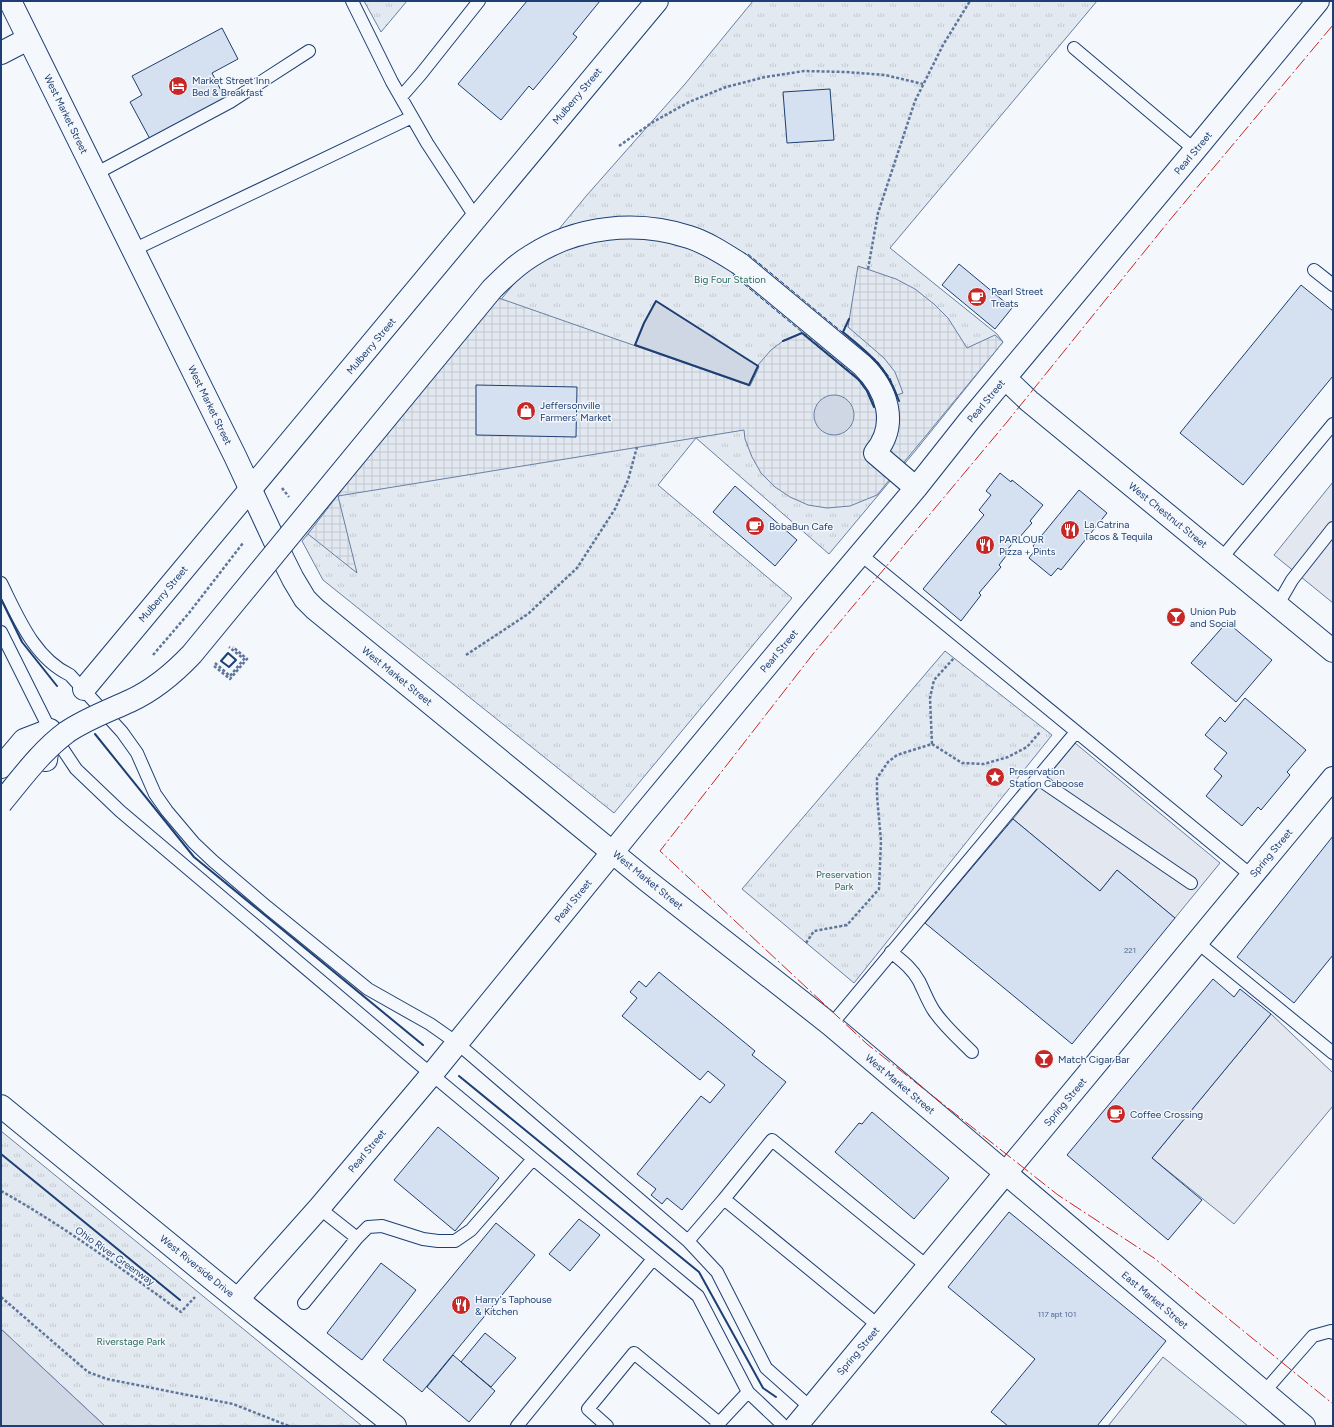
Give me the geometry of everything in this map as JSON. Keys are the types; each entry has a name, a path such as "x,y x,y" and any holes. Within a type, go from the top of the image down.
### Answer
{"street":[{"name":"West Market Street","path":"10,1 235,456 293,579 305,599 315,609 613,851 645,879 831,1025 1006,1173"},
{"name":"Mulberry Street","path":"84,689 656,1"},
{"name":"Pearl Street","path":"238,1299 319,1208 432,1074 613,851 916,488 969,421 1318,1"},
{"path":"1,53 28,39"},
{"path":"1,803 45,751 67,733 88,720 149,691 180,668 492,289 510,271 531,255 554,243 579,234 605,228 633,227 662,230 690,237 716,249 740,264 862,365 879,384 885,399 888,416 884,439 875,453 916,488"},
{"name":"West Chestnut Street","path":"1005,378 1029,401 1333,651"},
{"path":"1,767 24,740 50,730 47,759 1,814"},
{"name":"Spring Street","path":"796,1426 1333,778"},
{"name":"West Riverside Drive","path":"1,1106 394,1426"},
{"name":"East Market Street","path":"1006,1173 1304,1426"}],"lane":[{"path":"352,1 401,98 427,143 476,218"},
{"path":"401,98 479,1"},
{"path":"1074,48 1195,150"},
{"path":"96,174 230,102 309,51"},
{"path":"133,250 412,117"},
{"path":"1314,270 1333,285"},
{"path":"1221,559 1333,424"},
{"path":"1277,606 1292,580 1333,528"},
{"path":"860,554 1252,876"},
{"path":"1,583 21,623 44,657 59,670 70,675 122,732 137,753 155,794 194,843 266,907 368,989 430,1024 457,1043 688,1241 717,1272 766,1368 811,1408"},
{"path":"1,632 50,730 76,769 120,812 698,1296 748,1392 784,1426"},
{"path":"831,1025 1076,732"},
{"path":"1037,778 1191,883"},
{"path":"1197,942 1333,1053"},
{"path":"891,952 911,969 919,981 935,1013 972,1052"},
{"path":"688,1241 772,1140 928,1267"},
{"path":"304,1303 357,1238 368,1227 382,1226 423,1239 438,1242 455,1241 471,1230 533,1159"},
{"path":"724,1199 879,1326"},
{"path":"319,1208 357,1238"},
{"path":"517,1426 653,1259"},
{"path":"1264,1392 1313,1336 1331,1331 1333,1333"},
{"path":"607,1426 588,1409 634,1353 717,1425 748,1392"}],"path":[{"path":"868,269 878,213 915,102 943,45 970,1"},
{"path":"619,146 653,122 689,102 726,88 765,77 804,71 846,72 885,74 923,84"},
{"path":"466,655 528,614 577,568 615,509 628,480 636,448"},
{"path":"148,660 188,613 243,543"},
{"path":"217,667 230,679 247,659 232,648"},
{"path":"932,744 930,698 934,680 954,658"},
{"path":"806,943 814,931 847,925 879,889 881,841 877,778 888,762 897,754 932,744 962,763 984,764 1008,757 1027,747 1040,732"},
{"name":"Ohio River Greenway","path":"1,1191 27,1206 110,1261 181,1312 212,1279"},
{"path":"1,1297 88,1372 107,1379 233,1404 289,1426"}],"green space":[{"path":"364,1 407,1 381,32"},
{"name":"Big Four Station","path":"753,1 1097,1 890,248 997,334 1003,342 916,450 829,554 696,438 658,485 792,598 614,813 323,580 302,541 587,195 685,84"},
{"name":"Preservation Park","path":"945,651 1052,735 854,983 742,889"},
{"name":"Riverstage Park","path":"1,1131 362,1426 105,1426 1,1329"},
{"path":"1163,1357 1248,1426 1108,1426"}],"shaded area":[{"path":"858,266 896,279 915,289 934,304 948,318 967,348 995,335 1003,342 877,495 850,506 827,508 808,505 790,497 775,487 761,473 752,457 745,439 744,430 338,496 357,573 308,534 464,330 493,296 750,386 759,367 758,365 771,350 783,341 802,333 859,380 867,391 872,403 903,393 895,372 884,358 848,327"},
{"path":"656,301 758,366 749,385 635,345 644,323"},
{"path":"834,395 842,397 848,401 852,407 854,415 852,423 848,429 842,433 834,435 826,433 820,429 816,423 814,415 816,407 820,401 826,397"},
{"path":"1333,482 1333,603 1274,555"},
{"path":"1075,743 1220,863 1175,918 1117,870 1100,891 1013,819"},
{"path":"1271,1014 1333,1073 1333,1106 1234,1224 1152,1158"},
{"path":"1,1329 105,1426 1,1426"}],"building":[{"path":"527,1 600,1 573,34 577,37 533,90 529,86 501,120 458,84"},
{"name":"Market Street Inn Bed & Breakfast","path":"222,28 238,59 212,73 226,100 150,139 130,102 142,95 132,76"},
{"path":"830,89 834,140 787,143 783,92"},
{"name":"Pearl Street Treats","path":"959,264 1012,308 995,329 942,285"},
{"path":"1301,285 1333,311 1333,376 1243,485 1180,433"},
{"path":"476,385 577,387 576,437 476,435"},
{"name":"PARLOUR Pizza + Pints","path":"1000,473 1011,482 1012,480 1043,505 1030,521 1032,523 1007,550 1009,552 999,565 1001,567 979,593 981,595 961,621 923,589 984,515 979,510 991,495 986,491"},
{"name":"BobaBun Cafe","path":"735,486 797,540 775,566 713,512"},
{"name":"La Catrina Tacos & Tequila","path":"1079,490 1107,513 1061,570 1058,568 1051,576 1029,558 1036,549 1033,546"},
{"path":"1227,622 1272,660 1236,702 1191,663"},
{"path":"1245,698 1306,750 1287,772 1290,775 1261,810 1258,807 1242,826 1206,796 1222,776 1214,769 1227,753 1205,735 1220,717 1225,722"},
{"path":"1013,819 1100,891 1117,870 1175,918 1072,1044 925,923"},
{"path":"1333,836 1333,955 1294,1003 1237,957"},
{"path":"659,972 755,1051 752,1055 786,1082 682,1210 667,1198 662,1204 651,1195 656,1189 637,1174 701,1096 710,1103 725,1085 708,1071 700,1080 622,1016 637,998 630,992 639,981 646,987"},
{"path":"1213,979 1234,997 1240,989 1271,1014 1152,1158 1202,1200 1168,1240 1067,1155"},
{"path":"872,1112 949,1178 914,1219 835,1152 859,1123 862,1124"},
{"path":"438,1127 499,1178 455,1231 394,1180"},
{"path":"1009,1212 1166,1341 1097,1426 1008,1426 991,1412 1035,1359 948,1287"},
{"path":"579,1219 600,1235 570,1271 549,1254"},
{"name":"Harry's Taphouse & Kitchen","path":"496,1223 535,1255 422,1392 383,1360"},
{"path":"381,1263 416,1290 362,1360 327,1333"},
{"path":"485,1333 516,1358 491,1387 461,1362"},
{"path":"453,1355 495,1391 469,1422 427,1387"}],"fence":[{"path":"748,254 877,361 890,378 899,401"},
{"path":"733,275 854,375 867,391 874,407"}],"wall":[{"path":"656,301 758,366 749,385 635,345 644,323 656,301"},
{"path":"849,319 843,332 877,362 889,378 899,401"},
{"path":"783,341 802,333 859,380 867,391 874,407"},
{"path":"1,599 22,642 57,686"},
{"path":"228,653 236,660 229,667 221,661 228,653"},
{"path":"95,734 194,857 423,1045"},
{"path":"459,1076 699,1272 763,1388 776,1397"},
{"path":"1,1154 180,1300"}],"power":[{"path":"1333,25 1169,221 1007,422 813,654 660,851 867,1044 1058,1195 1154,1258 1333,1404"}],"place":[{"name":"Market Street Inn Bed & Breakfast","path":"178,86"},
{"name":"Pearl Street Treats","path":"977,297"},
{"name":"Jeffersonville Farmers' Market","path":"526,411"},
{"name":"BobaBun Cafe","path":"755,526"},
{"name":"La Catrina Tacos & Tequila","path":"1070,530"},
{"name":"PARLOUR Pizza + Pints","path":"985,545"},
{"name":"Union Pub and Social","path":"1176,617"},
{"name":"Preservation Station Caboose","path":"995,777"},
{"name":"Match Cigar Bar","path":"1044,1059"},
{"name":"Coffee Crossing","path":"1116,1114"},
{"name":"Harry's Taphouse & Kitchen","path":"461,1305"}]}
